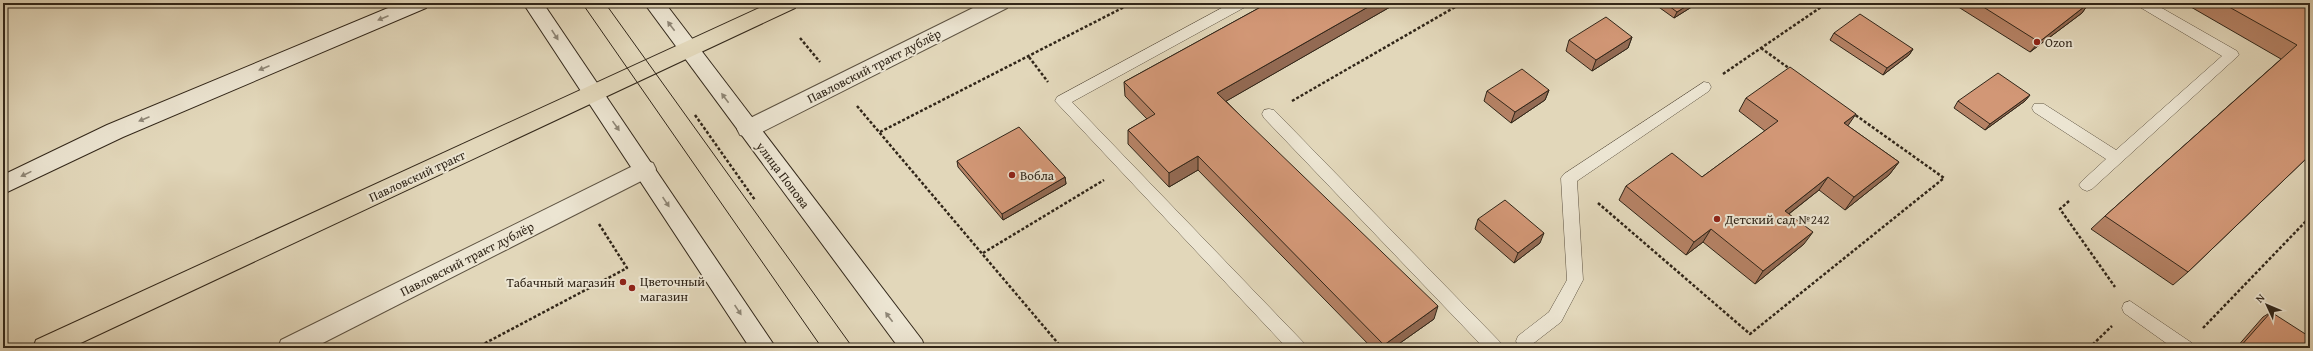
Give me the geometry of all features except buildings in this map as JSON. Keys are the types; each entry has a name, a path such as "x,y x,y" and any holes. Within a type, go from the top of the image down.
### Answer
{"main road":[{"path":"3,185 116,130 419,3"},
{"path":"533,3 764,348"},
{"name":"улица Попова","path":"654,3 913,348"},
{"name":"Павловский тракт","path":"45,348 788,3"},
{"name":"Павловский тракт дублёр","path":"748,129 1000,3"},
{"name":"Павловский тракт дублёр","path":"290,348 645,170"}],"lane":[{"path":"1242,3 1062,101 1298,348"},
{"path":"2087,185 2232,55 2143,3"},
{"path":"1524,346 1555,317 1575,280 1569,178 1704,87"},
{"path":"2039,108 2117,158"},
{"path":"1269,114 1495,348"},
{"path":"2130,308 2185,348"}],"path":[{"path":"880,132 1132,3"},
{"path":"1269,114 1462,3"},
{"path":"1704,87 1827,3"},
{"path":"800,38 1062,348"},
{"path":"1761,48 1792,70"},
{"path":"1029,57 1062,101"},
{"path":"1569,178 1750,334 1944,178 1849,111"},
{"path":"695,115 755,200"},
{"path":"983,253 1125,167"},
{"path":"2087,185 2060,209 2130,308 2089,348"},
{"path":"476,348 627,268 585,200"},
{"path":"2185,348 2310,217"}],"tram line":[{"path":"582,3 822,348"},
{"path":"605,3 853,348"}],"place":[{"name":"Ozon","path":"2037,42"},
{"name":"Вобла","path":"1012,175"},
{"name":"Детский сад №242","path":"1717,219"},
{"name":"Табачный магазин","path":"623,282"},
{"name":"Цветочный магазин","path":"632,288"}]}
